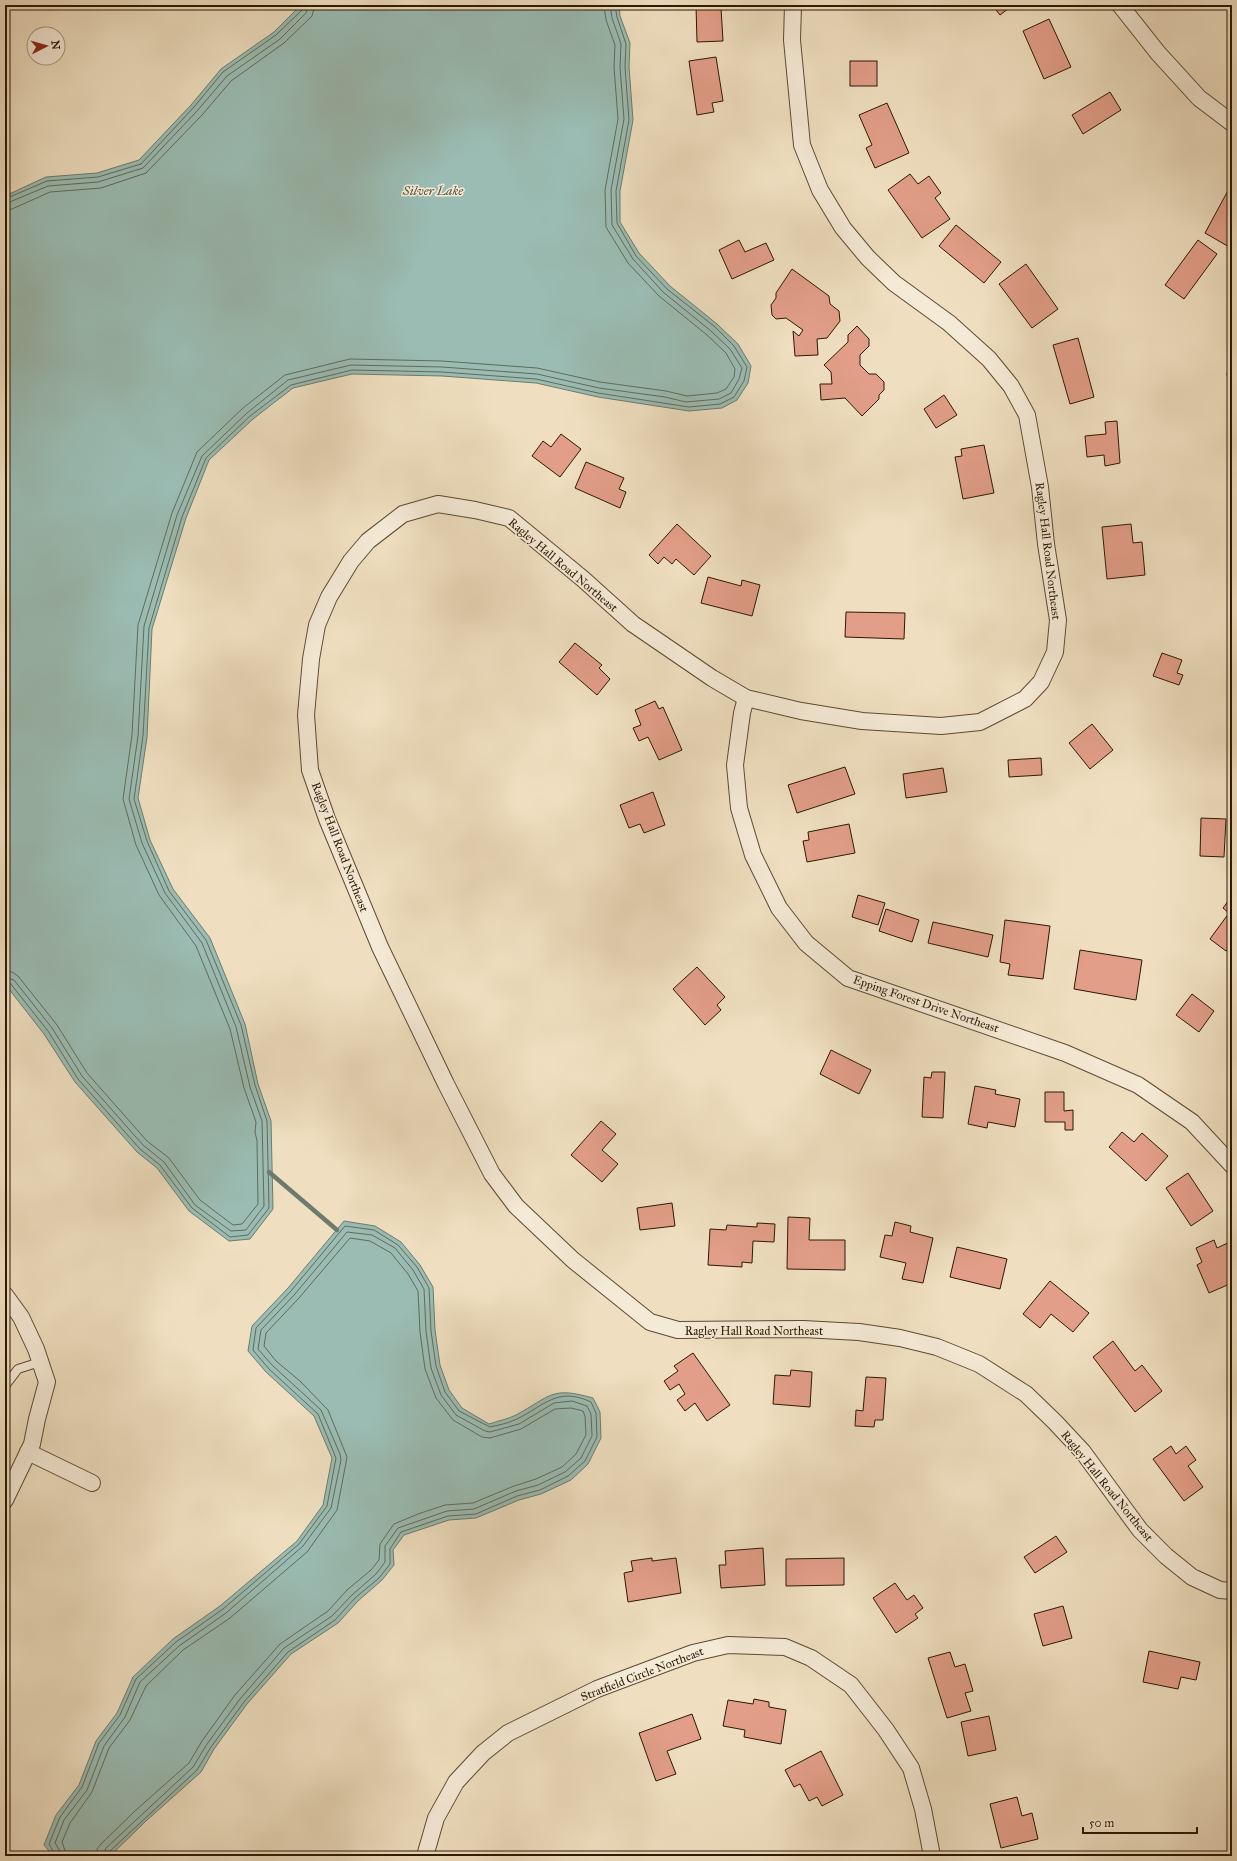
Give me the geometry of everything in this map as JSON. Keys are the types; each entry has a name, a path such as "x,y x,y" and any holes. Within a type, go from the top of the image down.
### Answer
{"street":[{"name":"Ragley Hall Road Northeast","path":"793,5 792,40 802,145 820,190 843,228 868,258 894,283 949,323 989,359 1011,386 1027,415 1040,487 1046,544 1058,620 1055,652 1041,682 1025,699 1008,710 980,722 941,726 862,721 801,712 746,698 700,670 633,624 509,518 475,510 438,504 403,514 368,541 351,561 329,597 317,625 311,659 306,715 310,770 327,819 380,947 446,1084 492,1174 516,1206 572,1260 650,1322 678,1330 803,1330 859,1332 900,1338 937,1348 979,1364 1026,1394 1055,1422 1082,1452 1140,1530 1166,1556 1192,1578 1220,1590 1232,1591"},
{"path":"1120,5 1158,53 1199,98 1232,123"},
{"name":"Epping Forest Drive Northeast","path":"746,698 742,713 735,765 739,808 753,855 779,908 806,943 848,978 1065,1053 1138,1085 1192,1122 1232,1165"},
{"path":"5,1295 21,1317 48,1382 37,1419 32,1444 5,1500"},
{"path":"28,1452 92,1483"},
{"name":"Stratfield Circle Northeast","path":"425,1856 436,1818 456,1782 483,1753 508,1733 598,1689 693,1653 728,1644 785,1647 811,1658 851,1685 886,1730 911,1768 923,1809 932,1856"}],"lane":[{"path":"5,1386 18,1369 40,1362"}],"water":[{"name":"Silver Lake","path":"301,5 619,5 620,16 630,43 629,67 633,120 620,191 620,222 639,253 670,286 717,324 738,344 751,366 748,383 737,400 722,408 689,411 598,397 536,383 442,376 352,374 293,388 253,419 209,460 186,518 152,629 147,737 138,798 150,840 173,889 210,938 245,1024 258,1084 271,1121 273,1209 250,1239 229,1241 189,1211 157,1168 137,1152 75,1082 44,1034 5,984 5,196 46,177 97,173 139,160 191,105 221,69 274,32"},
{"path":"344,1221 375,1226 401,1242 420,1265 433,1287 435,1330 440,1365 449,1390 462,1408 489,1424 516,1415 545,1398 559,1393 568,1393 593,1398 600,1412 601,1438 588,1464 571,1480 541,1494 519,1500 476,1518 449,1520 404,1535 393,1550 394,1565 382,1580 358,1601 338,1623 291,1654 247,1704 214,1749 201,1772 146,1821 110,1856 53,1856 44,1845 56,1815 79,1785 96,1741 117,1713 133,1677 173,1639 220,1606 297,1541 323,1505 332,1458 314,1416 266,1372 248,1351 252,1326 288,1288"}],"building":[{"path":"696,5 736,5 736,7 721,8 723,41 697,42"},
{"path":"992,5 1013,5 1000,15"},
{"path":"1049,19 1071,67 1044,79 1023,31"},
{"path":"716,57 723,101 712,103 714,112 697,115 689,61"},
{"path":"850,61 877,61 877,86 850,86"},
{"path":"1110,92 1121,110 1083,134 1072,115"},
{"path":"887,103 909,153 875,168 866,148 872,145 859,115"},
{"path":"910,174 918,184 929,176 941,193 935,198 950,219 922,238 888,190"},
{"path":"1231,185 1232,186 1231,248 1205,233"},
{"path":"956,225 1001,262 984,283 939,246"},
{"path":"739,240 745,252 766,243 774,260 732,279 719,250"},
{"path":"1198,240 1217,254 1184,299 1165,285"},
{"path":"1026,264 1058,309 1032,328 999,284"},
{"path":"792,269 829,296 830,304 839,311 840,321 827,338 817,339 818,355 795,356 793,331 799,336 803,330 786,318 776,319 772,315 771,305 776,298 776,293"},
{"path":"857,326 869,339 869,346 860,355 860,365 869,374 876,374 884,382 884,390 879,395 879,399 862,416 845,398 821,400 820,384 832,384 831,372 824,365 848,342 848,335"},
{"path":"1078,338 1094,397 1070,404 1053,345"},
{"path":"1232,372 1232,405 1231,405 1227,373"},
{"path":"944,395 957,415 936,428 924,409"},
{"path":"1117,421 1120,463 1105,466 1104,455 1087,457 1085,436 1106,434 1105,422"},
{"path":"561,434 581,449 560,477 532,456 543,441 551,447"},
{"path":"984,445 994,493 963,499 955,457 962,456 961,449"},
{"path":"586,462 624,478 619,489 626,492 620,508 575,488"},
{"path":"677,524 711,556 694,575 676,559 672,564 664,557 658,564 649,555"},
{"path":"1131,524 1133,543 1142,542 1145,575 1107,579 1102,527"},
{"path":"708,577 741,586 742,580 760,585 752,616 701,603"},
{"path":"846,612 905,613 904,639 845,637"},
{"path":"575,643 602,665 599,668 610,679 597,695 559,662"},
{"path":"1162,653 1182,660 1177,673 1183,675 1179,685 1153,676"},
{"path":"655,701 659,709 663,707 682,750 659,760 648,737 639,741 633,728 641,725 635,710"},
{"path":"1092,724 1113,750 1090,769 1069,743"},
{"path":"1041,758 1042,775 1009,777 1008,760"},
{"path":"845,767 855,794 797,813 788,785"},
{"path":"943,768 947,792 906,798 903,774"},
{"path":"653,792 665,825 644,833 640,824 629,828 620,805"},
{"path":"1201,818 1226,819 1224,857 1200,856"},
{"path":"849,824 855,853 807,862 803,841 809,840 808,832"},
{"path":"858,895 885,903 878,925 852,917"},
{"path":"1232,896 1232,944 1226,951 1210,939 1229,913 1223,908"},
{"path":"886,909 919,920 912,942 879,931"},
{"path":"1005,920 1050,926 1043,979 1008,975 1010,964 1000,962"},
{"path":"933,922 993,935 988,957 928,943"},
{"path":"1080,950 1142,960 1136,1000 1074,989"},
{"path":"697,967 725,997 717,1005 721,1010 705,1025 673,989"},
{"path":"1192,994 1214,1011 1199,1032 1176,1015"},
{"path":"831,1050 871,1070 859,1094 820,1074"},
{"path":"932,1072 945,1072 943,1118 922,1117 924,1077 931,1078"},
{"path":"975,1086 996,1090 995,1094 1020,1099 1015,1127 988,1122 987,1128 968,1124"},
{"path":"1045,1092 1064,1092 1064,1111 1073,1110 1073,1130 1065,1130 1065,1122 1045,1122"},
{"path":"601,1121 616,1134 602,1150 618,1164 602,1182 571,1155"},
{"path":"1122,1132 1134,1142 1142,1133 1168,1156 1146,1181 1109,1147"},
{"path":"1188,1173 1213,1211 1191,1226 1166,1188"},
{"path":"672,1203 675,1226 640,1230 637,1208"},
{"path":"788,1217 810,1218 809,1240 845,1240 845,1270 787,1269"},
{"path":"895,1222 911,1226 910,1232 933,1238 923,1283 902,1279 906,1263 880,1257 885,1235 892,1236"},
{"path":"757,1223 775,1224 774,1242 753,1241 752,1263 742,1262 742,1267 708,1265 710,1229 726,1230 727,1225 757,1227"},
{"path":"1214,1240 1217,1248 1232,1241 1232,1283 1209,1293 1197,1265 1202,1262 1196,1248"},
{"path":"957,1247 1007,1259 1000,1289 950,1277"},
{"path":"1050,1281 1089,1313 1073,1332 1051,1314 1040,1328 1023,1314"},
{"path":"1113,1341 1135,1371 1142,1365 1162,1391 1135,1412 1093,1357"},
{"path":"693,1353 730,1405 707,1421 695,1403 685,1411 677,1400 685,1394 679,1384 670,1390 664,1381 678,1371 674,1366"},
{"path":"791,1370 812,1372 810,1407 773,1404 775,1375 790,1376"},
{"path":"866,1377 886,1378 883,1420 875,1420 874,1427 855,1426 856,1410 863,1411"},
{"path":"1171,1446 1176,1454 1186,1446 1196,1460 1188,1466 1203,1487 1184,1501 1153,1459"},
{"path":"1056,1536 1067,1552 1035,1573 1024,1557"},
{"path":"763,1548 765,1585 721,1588 719,1565 726,1565 725,1551"},
{"path":"652,1558 652,1561 676,1558 681,1593 628,1602 624,1573 633,1571 631,1561"},
{"path":"844,1558 844,1585 786,1586 786,1559"},
{"path":"895,1583 907,1600 914,1595 923,1608 915,1614 918,1618 896,1633 873,1598"},
{"path":"1063,1606 1072,1638 1043,1646 1034,1614"},
{"path":"1149,1651 1200,1662 1196,1680 1181,1677 1178,1689 1143,1682"},
{"path":"950,1652 955,1667 965,1664 973,1691 965,1693 971,1711 947,1718 928,1658"},
{"path":"754,1699 769,1702 769,1707 786,1710 781,1744 744,1737 745,1730 723,1726 728,1700 753,1704"},
{"path":"692,1714 701,1739 667,1751 676,1774 656,1781 639,1733"},
{"path":"989,1716 996,1750 968,1756 961,1722"},
{"path":"821,1751 843,1795 822,1806 817,1797 809,1801 800,1784 794,1787 785,1770"},
{"path":"1017,1797 1022,1816 1032,1813 1038,1839 1001,1848 990,1804"}],"waterway":[{"path":"269,1172 337,1230"}]}
